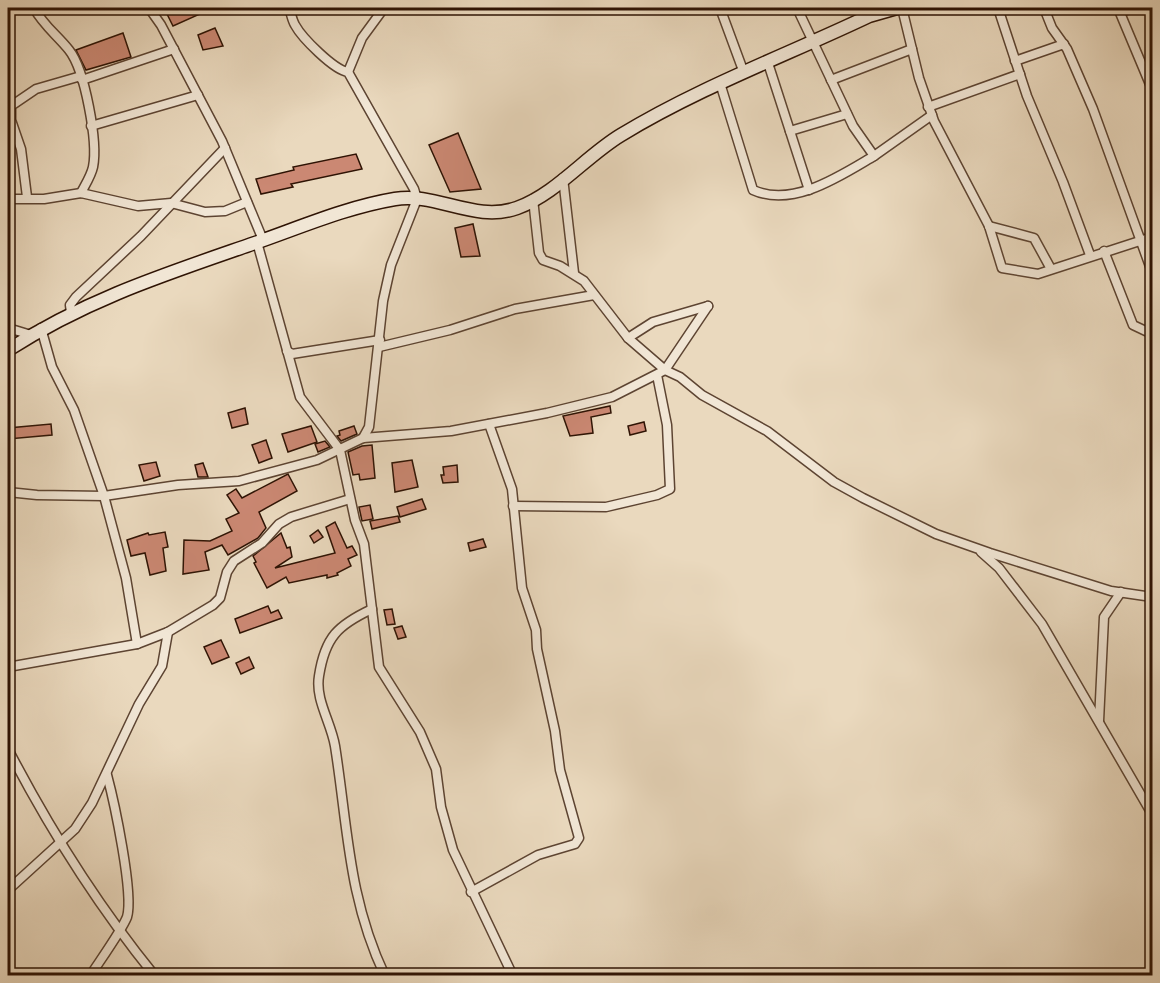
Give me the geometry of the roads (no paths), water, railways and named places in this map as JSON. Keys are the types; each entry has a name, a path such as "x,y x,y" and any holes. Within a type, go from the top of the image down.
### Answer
{"street":[{"path":"33,8 47,28 69,50 82,78 91,126 93,167 81,193"},
{"path":"149,8 174,49 225,148 247,202 260,241 300,397 340,450 350,499 364,544 379,667 420,732 436,769 448,837 471,892 513,975"},
{"path":"289,8 295,26 302,34 335,66 348,72 414,189 417,199 390,265 383,301 369,427 363,438"},
{"path":"348,72 362,38 384,8"},
{"path":"720,8 744,73"},
{"path":"797,8 847,114 874,156"},
{"path":"8,350 71,313 135,285 351,209 398,198 417,199 473,212 499,212 517,208 622,135 720,83 869,16 897,8"},
{"path":"902,8 930,111 989,226 1002,268 1035,274 1089,255 1152,237"},
{"path":"998,8 1015,61 1089,255"},
{"path":"1044,8 1052,28 1064,44 1093,109 1152,272"},
{"path":"1133,8 1119,10 1150,74 1152,89"},
{"path":"1015,61 1064,44"},
{"path":"27,197 21,149 11,120 11,106 36,89 82,78 174,49"},
{"path":"831,80 912,49"},
{"path":"768,63 809,190"},
{"path":"720,83 753,189 761,193 780,195 809,190 830,182 874,156 930,111 1020,74"},
{"path":"91,126 198,95"},
{"path":"790,131 847,114"},
{"path":"71,313 70,305 76,297 141,236 171,202 188,190 225,148"},
{"path":"563,178 574,273"},
{"path":"8,199 27,197 44,199 81,193 138,206 171,202 205,212 225,211 247,202"},
{"path":"533,199 539,253 543,260 574,273 628,338 661,372 680,377 702,395 767,431 834,482 936,534 1051,574 1121,592 1152,597"},
{"path":"989,226 1034,238 1051,269"},
{"path":"1104,251 1130,320 1134,325 1152,334"},
{"path":"287,351 292,354 380,344 450,330 515,309 594,295"},
{"path":"8,492 36,495 105,496 178,485 239,481 317,460 363,438 451,431 612,397 661,372 708,306 653,322 628,338"},
{"path":"8,328 36,332"},
{"path":"36,332 74,410 105,496 124,568 137,644"},
{"path":"513,507 606,507 657,495 670,489 667,425 661,372"},
{"path":"471,892 538,855 575,844 579,838 560,770 555,731 537,649 536,630 522,588 507,470 489,424"},
{"path":"8,667 137,644 168,632 213,605 220,598 227,572 234,561 248,549 262,543 279,524 291,517 350,499"},
{"path":"976,548 999,568 1042,624 1152,814"},
{"path":"1099,722 1104,617 1121,592"},
{"path":"372,609 351,619 330,638 319,673 317,689 334,743 349,866 369,940 385,975"},
{"path":"8,890 75,829 107,775 139,704 162,666 168,632"},
{"path":"9,754 61,842 118,929 155,975"},
{"path":"90,975 118,929 124,924 128,909 123,857 107,775"}]}
